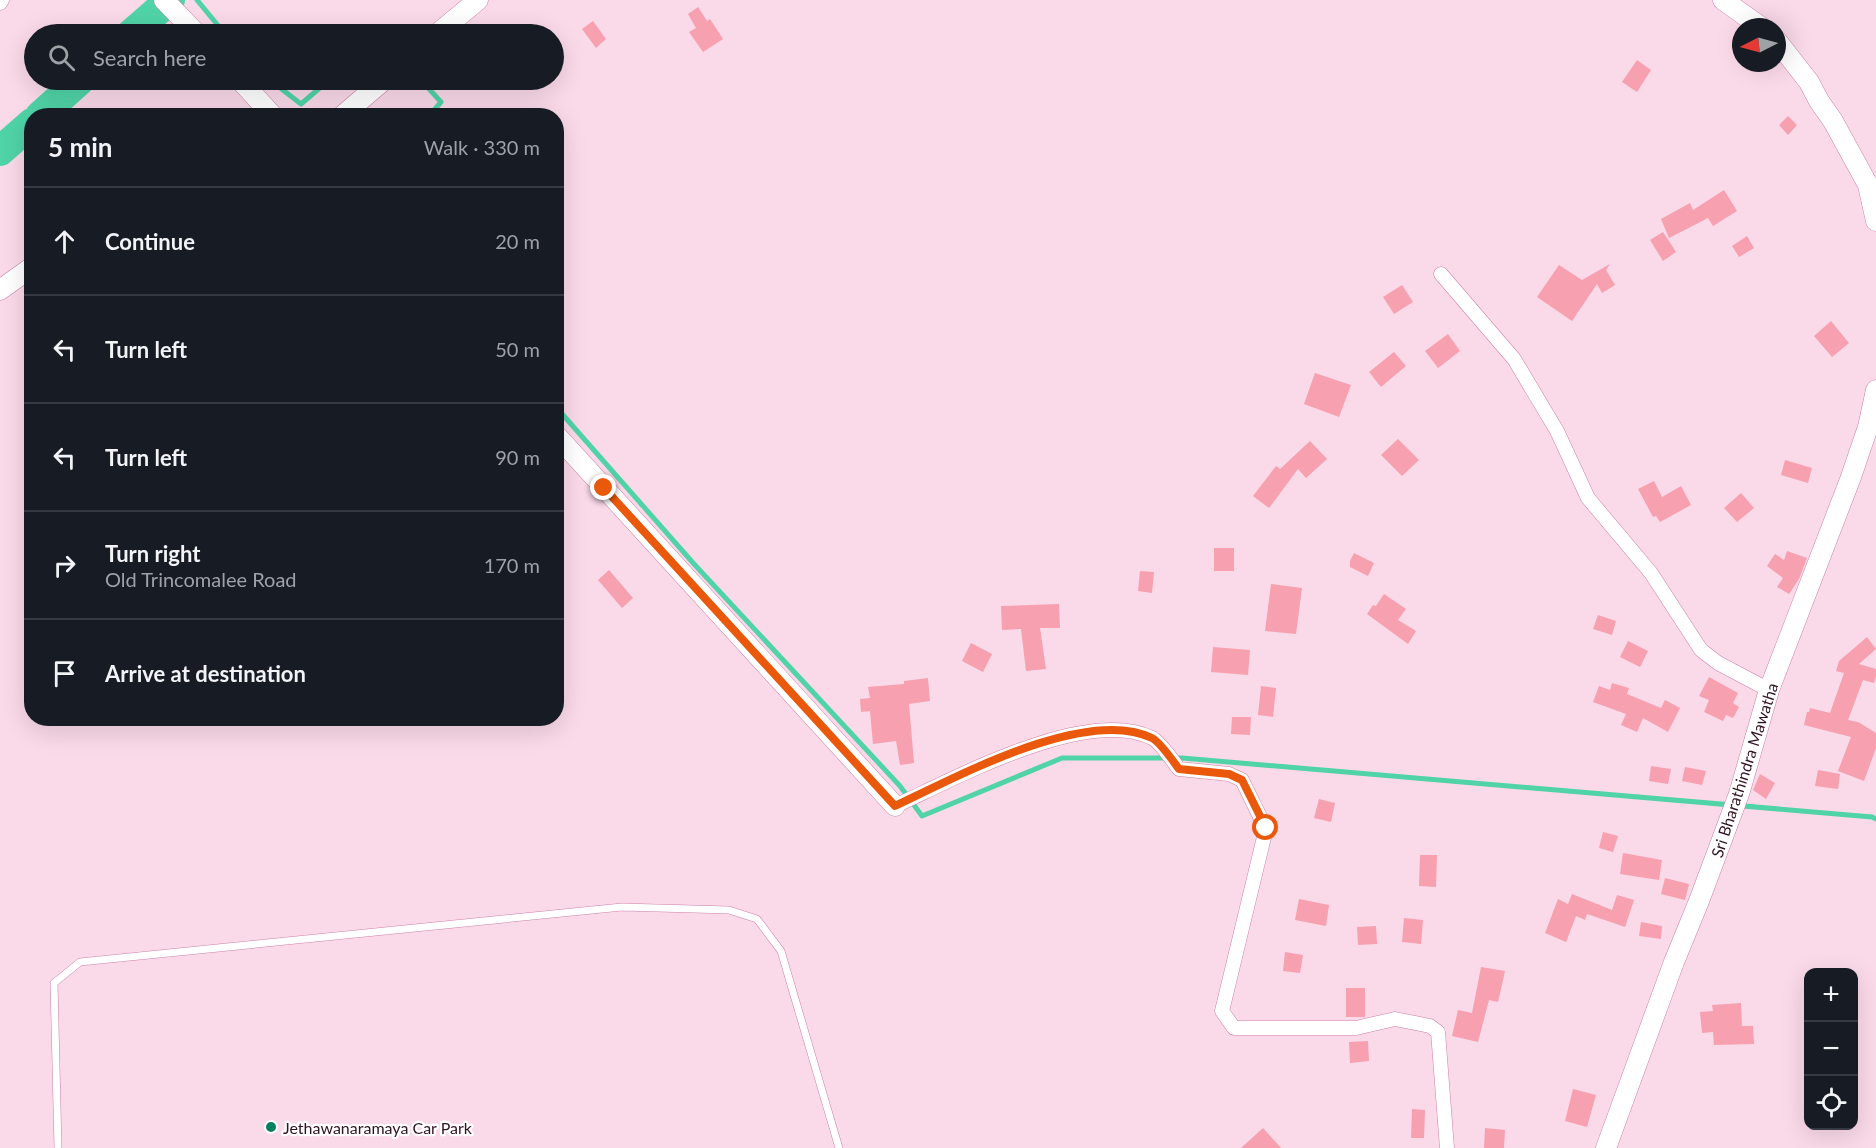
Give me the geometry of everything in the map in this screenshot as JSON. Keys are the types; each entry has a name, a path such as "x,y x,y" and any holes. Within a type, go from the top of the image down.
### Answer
{"main road":[{"path":"164,0 187,24"},
{"path":"449,24 478,0"},
{"path":"1724,0 1749,18"},
{"path":"1786,53 1809,82 1872,188 1873,216 1876,221"},
{"path":"249,90 266,108"},
{"path":"351,108 372,90"},
{"path":"0,290 24,273"},
{"name":"Sri Bharathindra Mawatha","path":"1606,1148 1739,794 1769,690 1851,477 1868,427 1876,390"},
{"path":"564,444 895,806"}],"street":[{"path":"1441,274 1514,359 1557,431 1588,498 1650,573 1701,650 1718,663 1769,690"},
{"path":"895,806 1016,750 1087,731 1121,729 1154,738 1179,769 1229,774 1242,780 1266,828 1222,1011 1234,1028 1356,1028 1395,1019 1430,1026 1438,1032 1448,1148"}],"lane":[{"path":"58,1148 54,983 80,962 622,907 729,910 757,919 781,951 839,1148"}],"building":[{"path":"698,7 707,21 710,19 723,39 703,52 689,32 696,28 688,14"},
{"path":"593,21 606,39 596,48 582,29"},
{"path":"1637,60 1651,70 1637,92 1622,82"},
{"path":"1788,116 1797,125 1788,135 1779,125"},
{"path":"1724,190 1737,211 1713,226 1708,218 1669,238 1661,219 1690,203 1693,210"},
{"path":"1663,232 1676,252 1663,261 1650,240"},
{"path":"1747,236 1754,248 1739,257 1732,246"},
{"path":"1610,264 1606,270 1615,285 1602,293 1597,284 1572,321 1537,297 1559,265 1582,280"},
{"path":"1402,285 1413,302 1394,314 1383,297"},
{"path":"1831,321 1849,343 1832,357 1814,336"},
{"path":"1448,334 1460,351 1438,368 1425,351"},
{"path":"1394,352 1406,366 1381,387 1369,372"},
{"path":"1315,373 1351,385 1339,417 1304,404"},
{"path":"1398,439 1419,460 1402,476 1381,455"},
{"path":"1310,441 1327,459 1306,478 1298,469 1269,508 1253,496 1276,466 1280,469"},
{"path":"1785,460 1812,468 1808,483 1781,475"},
{"path":"1654,481 1662,497 1681,486 1691,505 1660,522 1656,516 1653,517 1638,489"},
{"path":"1741,493 1754,508 1737,522 1724,508"},
{"path":"1214,548 1234,548 1234,571 1214,571"},
{"path":"1787,551 1807,558 1799,579 1789,594 1777,587 1783,578 1767,566 1775,554 1784,560"},
{"path":"1354,553 1374,563 1368,576 1350,567"},
{"path":"609,570 633,598 622,608 598,580"},
{"path":"1140,571 1154,572 1152,593 1138,591"},
{"path":"1271,584 1302,588 1296,634 1265,631"},
{"path":"1384,594 1406,609 1398,620 1416,631 1408,644 1367,614"},
{"path":"1059,604 1060,628 1040,628 1046,669 1026,671 1021,629 1002,630 1001,606"},
{"path":"1598,615 1616,621 1612,635 1593,629"},
{"path":"1867,637 1876,649 1859,664 1876,669 1876,676 1874,683 1863,680 1848,720 1858,722 1876,733 1876,748 1864,781 1838,771 1851,737 1804,725 1810,708 1830,713 1844,673 1836,671 1839,661"},
{"path":"1628,641 1648,651 1640,667 1620,657"},
{"path":"971,643 992,654 983,672 962,661"},
{"path":"1213,647 1250,650 1248,675 1211,672"},
{"path":"1709,677 1738,693 1733,703 1739,707 1733,718 1726,715 1723,721 1704,712 1709,700 1699,696"},
{"path":"928,678 930,701 909,704 914,763 900,765 896,741 873,744 870,711 861,712 860,699 870,698 868,687 904,684 904,681"},
{"path":"1612,683 1629,688 1627,694 1661,708 1665,700 1680,708 1668,732 1643,718 1637,732 1621,725 1626,714 1593,702 1599,686 1610,690"},
{"path":"1261,686 1276,688 1273,717 1258,715"},
{"path":"1232,717 1251,717 1250,735 1231,734"},
{"path":"1651,766 1671,769 1668,784 1649,781"},
{"path":"1685,767 1706,771 1702,785 1682,781"},
{"path":"1818,770 1840,774 1838,789 1815,786"},
{"path":"1760,774 1775,783 1766,799 1753,790"},
{"path":"1319,799 1335,803 1331,822 1314,818"},
{"path":"1603,832 1618,836 1613,852 1599,848"},
{"path":"1623,853 1662,860 1659,880 1620,874"},
{"path":"1420,855 1437,855 1436,887 1419,886"},
{"path":"1665,878 1689,884 1685,900 1661,894"},
{"path":"1572,894 1612,910 1617,895 1634,900 1625,927 1587,914 1585,920 1576,916 1566,942 1545,933 1558,899 1568,904"},
{"path":"1299,899 1329,905 1326,926 1295,920"},
{"path":"1404,918 1423,920 1421,944 1402,942"},
{"path":"1641,922 1662,926 1661,939 1639,936"},
{"path":"1376,926 1377,944 1358,945 1357,927"},
{"path":"1285,952 1303,955 1300,973 1283,971"},
{"path":"1481,967 1505,971 1498,1002 1489,1000 1478,1042 1452,1036 1458,1010 1472,1013"},
{"path":"1346,988 1365,988 1365,1017 1346,1017"},
{"path":"1741,1003 1742,1026 1753,1026 1754,1044 1714,1045 1713,1032 1702,1033 1700,1012 1713,1011 1712,1005"},
{"path":"1368,1041 1369,1061 1350,1063 1349,1042"},
{"path":"1573,1089 1596,1095 1587,1127 1565,1121"},
{"path":"1412,1109 1425,1110 1424,1138 1411,1138"},
{"path":"1263,1128 1281,1148 1241,1148"},
{"path":"1485,1128 1505,1130 1504,1148 1484,1148"}],"waterway":[{"path":"142,24 170,0"},
{"path":"197,0 217,24"},
{"path":"49,108 69,90"},
{"path":"283,90 301,104 317,90"},
{"path":"430,90 441,102 436,108"},
{"path":"0,151 24,130"},
{"path":"564,416 694,564 900,786 922,816 1062,758 1182,758 1876,819"}],"place":[{"name":"Jethawanaramaya Car Park","path":"271,1127"}],"route":[{"path":"604,488 895,806 1016,750 1087,731 1121,729 1154,738 1179,769 1229,774 1242,780 1266,828"}]}
